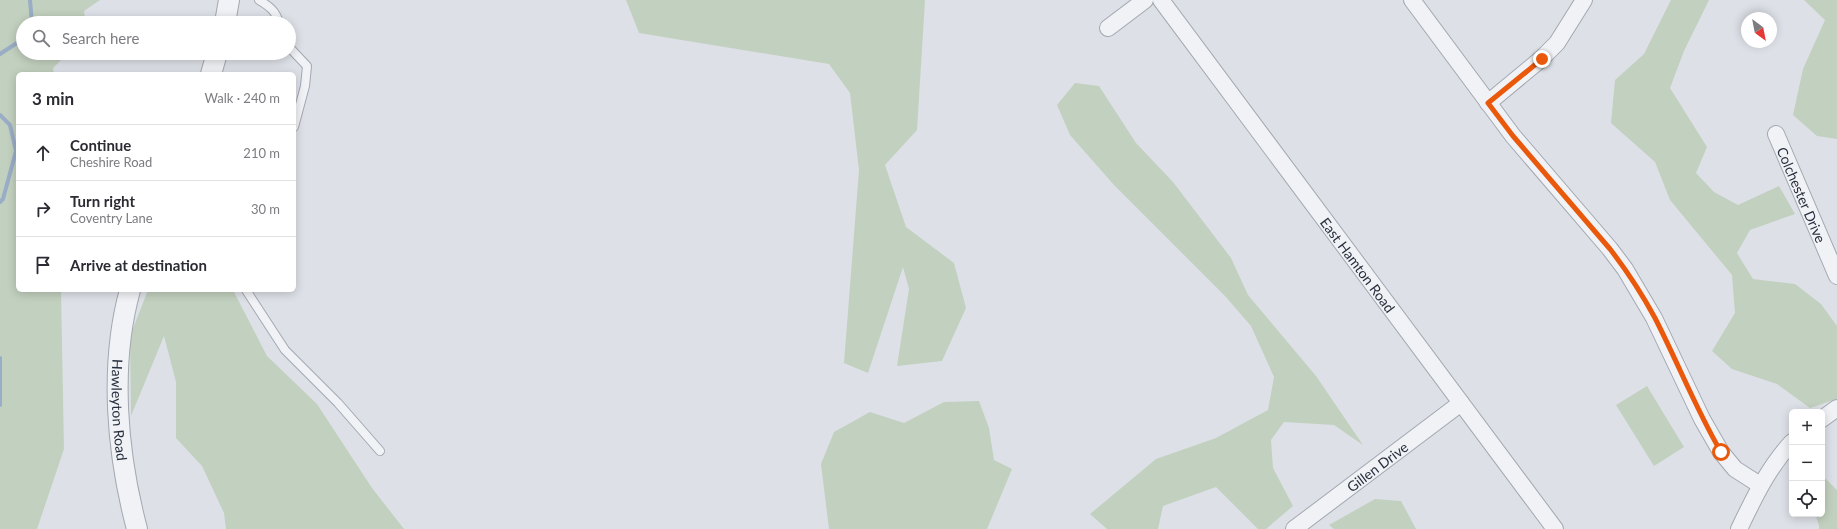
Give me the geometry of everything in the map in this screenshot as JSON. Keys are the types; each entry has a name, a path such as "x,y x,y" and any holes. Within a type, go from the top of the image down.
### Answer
{"street":[{"path":"226,16 229,0"},
{"path":"1108,28 1145,0"},
{"name":"East Hamton Road","path":"1161,0 1555,529"},
{"path":"1412,0 1513,136 1610,249 1625,269 1654,318 1702,419 1721,452 1735,469 1760,485"},
{"path":"1488,103 1542,59 1557,43 1584,0"},
{"path":"212,72 215,60"},
{"name":"Colchester Drive","path":"1776,134 1837,276"},
{"name":"Hawleyton Road","path":"130,292 120,345 118,406 126,479 137,529"},
{"name":"Gillen Drive","path":"1294,529 1461,403"},
{"path":"1825,417 1837,408"},
{"path":"1739,529 1760,485 1773,464 1789,445"}],"lane":[{"path":"259,0 271,7 277,16"},
{"path":"296,54 307,66 305,86 296,120"},
{"path":"247,292 285,350 338,403 380,451"}],"green space":[{"path":"0,0 100,0 84,11 85,16 16,16 16,60 61,60 53,68 54,72 16,72 16,292 61,292 64,449 37,529 0,529"},
{"path":"626,0 925,0 917,130 885,165 906,227 954,263 966,308 942,361 897,366 909,289 903,267 868,373 844,363 859,170 850,93 829,64 639,33"},
{"path":"1671,0 1709,0 1684,51 1670,88 1707,147 1696,173 1714,192 1738,205 1779,186 1795,214 1750,230 1737,253 1753,279 1795,284 1821,304 1837,326 1837,399 1810,408 1777,384 1732,369 1712,351 1735,313 1732,275 1670,200 1655,162 1611,123 1615,80 1644,54"},
{"path":"1804,0 1837,0 1837,139 1817,136 1793,115 1803,69 1825,20"},
{"path":"1075,83 1099,86 1136,143 1173,182 1231,258 1248,295 1316,376 1363,445 1334,425 1284,422 1271,440 1273,468 1293,506 1266,529 1258,529 1216,487 1163,506 1158,529 1107,529 1090,514 1156,459 1216,438 1268,410 1274,377 1251,326 1225,296 1114,185 1070,135 1057,105"},
{"path":"147,292 234,292 267,356 317,404 372,488 404,529 226,529 224,513 202,466 176,438 176,382 164,336 131,416 130,336"},
{"path":"1647,386 1684,447 1654,466 1616,405"},
{"path":"979,401 989,428 994,460 1012,469 987,529 829,529 821,464 834,432 870,412 904,423 944,402"},
{"path":"1825,478 1837,490 1837,529 1819,529 1816,517 1825,517"},
{"path":"1375,499 1401,501 1416,529 1334,529 1329,525"}],"waterway":[{"path":"30,0 31,16"},
{"path":"0,54 16,44"},
{"path":"0,115 10,125 16,151 3,199 0,202"},
{"path":"0,358 0,405"}],"route":[{"path":"1542,59 1488,103 1513,136 1610,249 1625,269 1654,318 1702,419 1721,452"}]}
